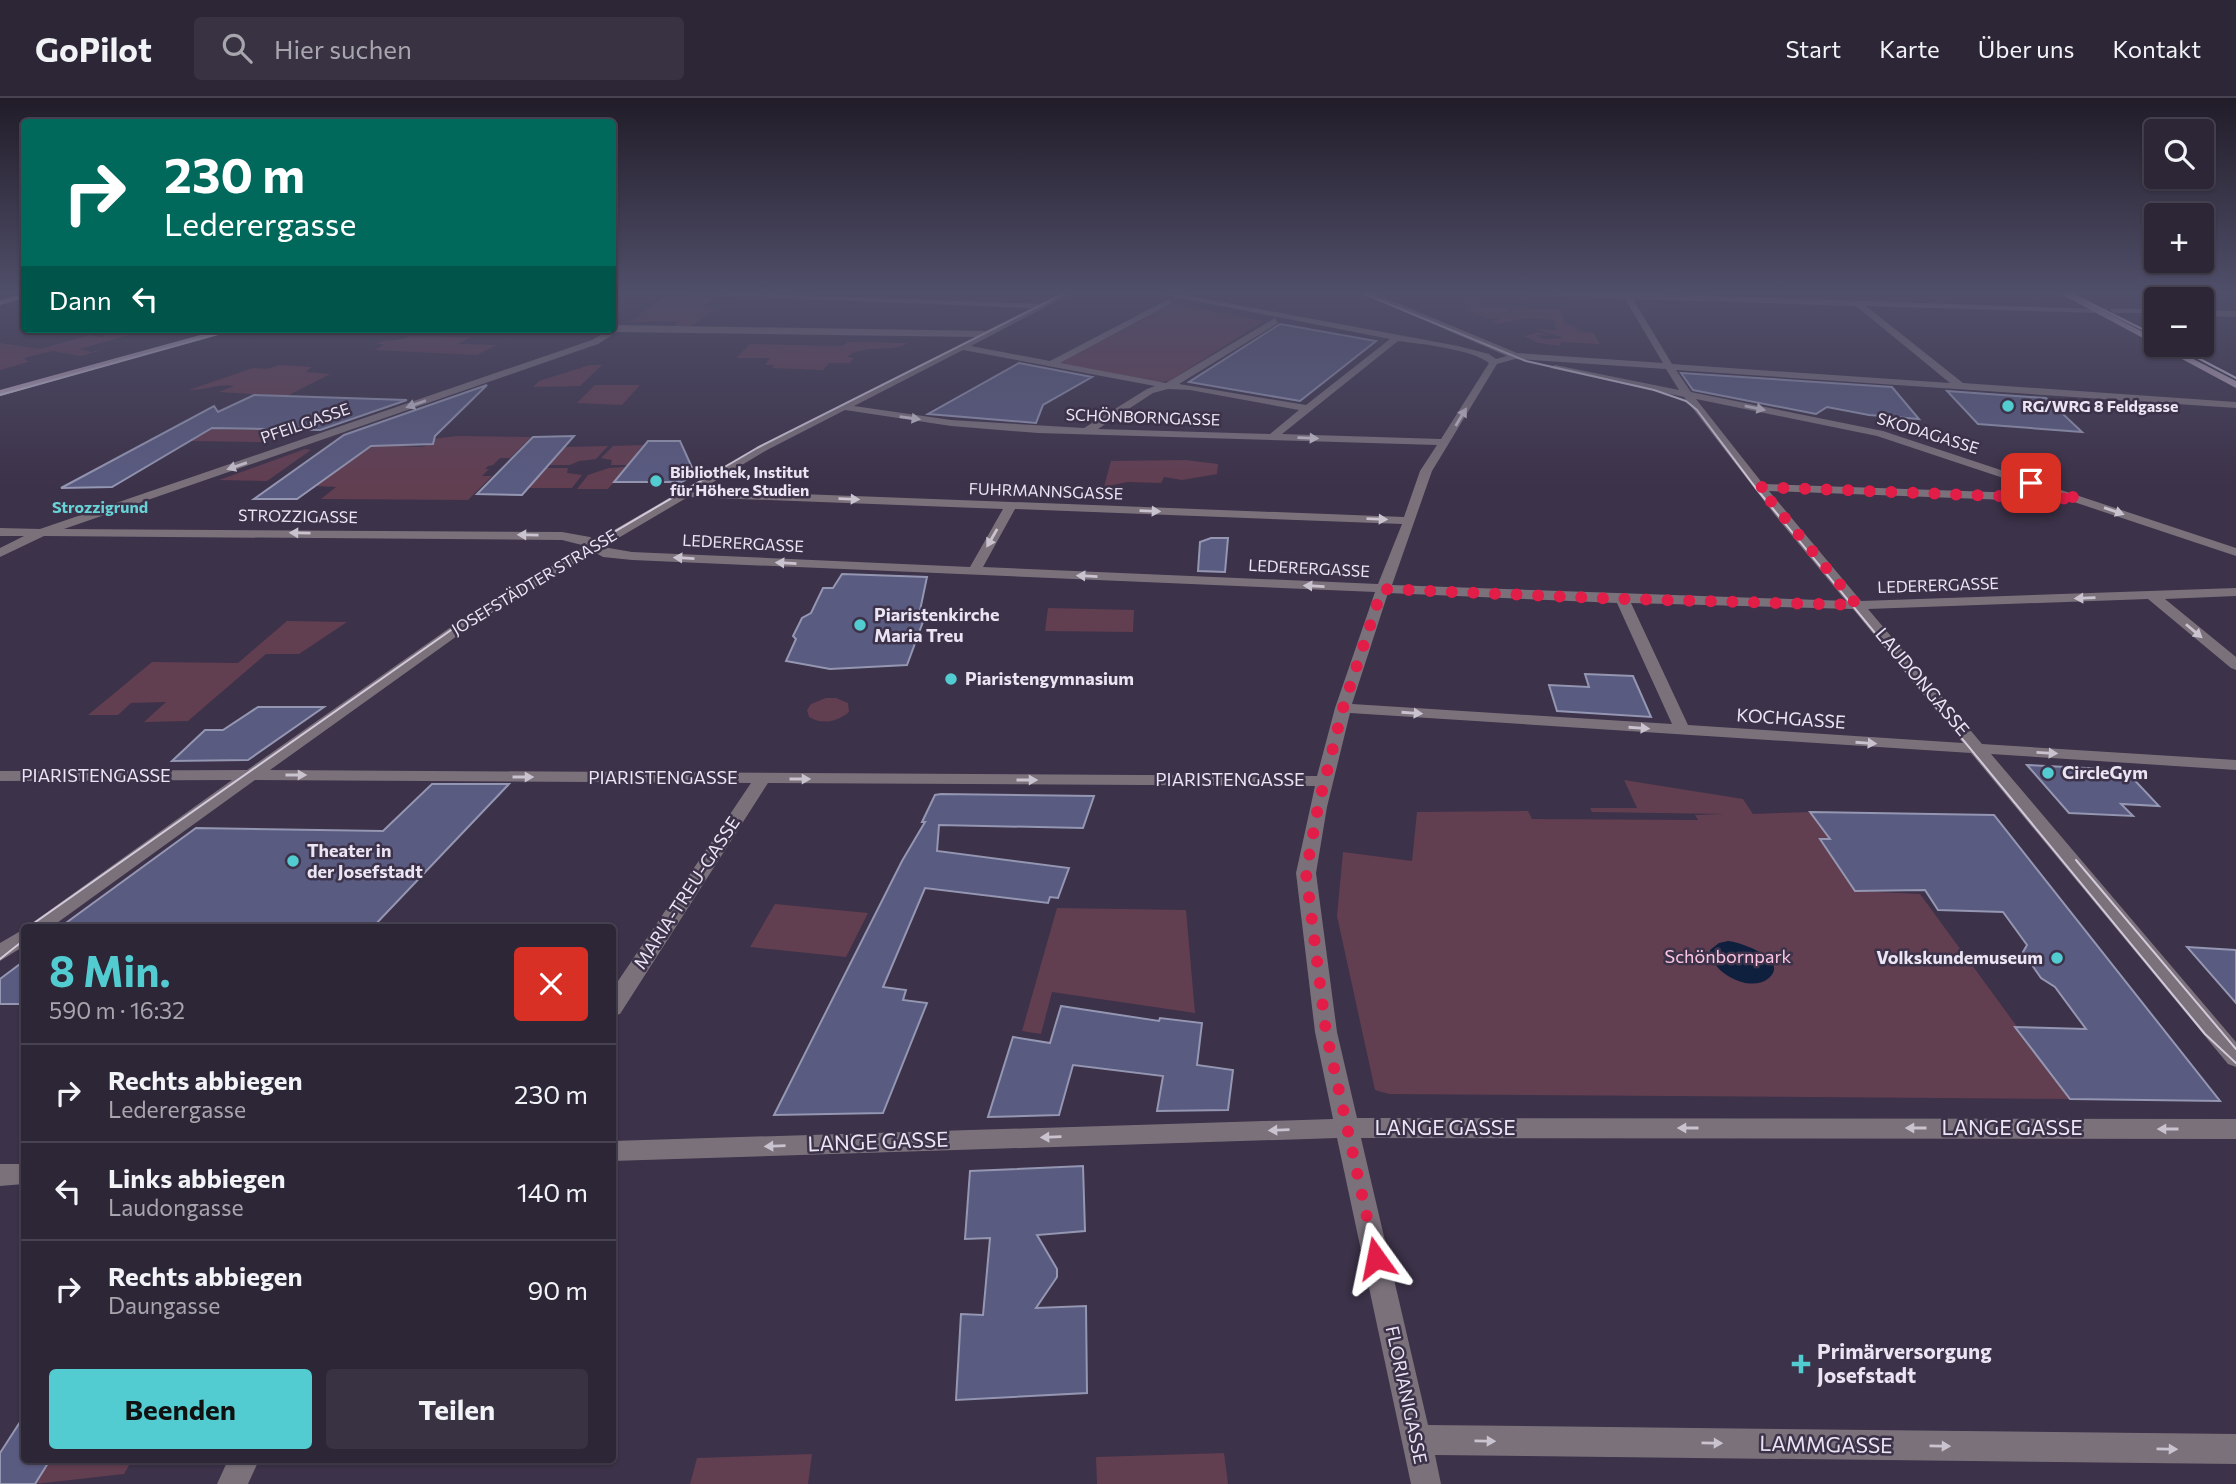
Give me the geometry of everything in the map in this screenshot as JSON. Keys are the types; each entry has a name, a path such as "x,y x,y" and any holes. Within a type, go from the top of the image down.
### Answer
{"main road":[{"path":"0,393 128,358"},
{"path":"2184,358 2236,385"}],"street":[{"name":"PFEILGASSE","path":"42,532 549,358"},
{"name":"JOSEFSTÄDTER STRASSE","path":"41,924 447,635 683,493 842,407 941,358"},
{"path":"1018,358 1310,409"},
{"path":"1051,364 1063,358"},
{"path":"1085,432 1150,391 1168,386 1214,358"},
{"path":"1272,437 1372,358"},
{"path":"1488,358 1494,362 1510,358"},
{"name":"SKODAGASSE","path":"1522,358 1559,369 1879,433 2236,552"},
{"path":"1539,358 2236,405"},
{"name":"LAUDONGASSE","path":"1663,358 1688,396 1759,487 2236,1058"},
{"path":"1925,358 1959,385"},
{"name":"FLORIANIGASSE","path":"1426,1484 1326,1032 1306,873 1343,708 1382,589 1400,549 1426,471 1494,362"},
{"name":"SKODAGASSE","path":"1698,407 1725,403"},
{"name":"SCHÖNBORNGASSE","path":"842,407 951,424 1085,432 1445,442"},
{"path":"1759,487 2079,499"},
{"name":"FUHRMANNSGASSE","path":"683,493 1408,521"},
{"path":"974,571 1011,505"},
{"name":"STROZZIGASSE","path":"0,532 562,536 586,540 594,546"},
{"path":"0,553 42,532"},
{"name":"LEDERERGASSE","path":"594,546 603,553 632,556 1622,599 1857,605 2236,592"},
{"path":"2153,596 2236,665"},
{"path":"1622,599 1682,731"},
{"name":"KOCHGASSE","path":"1343,708 2236,765"},
{"name":"PIARISTENGASSE","path":"0,776 1325,781"},
{"name":"MARIA-TREU-GASSE","path":"616,1002 762,779"},
{"path":"0,954 21,938"},
{"name":"LANGE GASSE","path":"616,1151 1347,1128 2236,1129"},
{"path":"0,1175 21,1174"},
{"name":"LAMMGASSE","path":"1416,1440 2236,1449"},
{"path":"232,1484 242,1463"}],"green space":[{"path":"0,358 25,358 28,362 0,370"},
{"path":"736,358 852,358 854,358 850,363 829,363 823,370 772,368 775,365 765,365 770,358"},
{"path":"1070,358 1206,358 1169,381 1158,382 1058,364"},
{"path":"280,365 311,367 306,372 330,374 287,396 219,392 234,386 228,385 189,390 253,368 267,369"},
{"path":"590,365 602,365 580,386 533,387 539,381"},
{"path":"595,385 640,385 622,405 577,403"},
{"path":"215,427 284,430 261,442 191,441"},
{"path":"457,436 531,437 510,458 500,458 485,469 489,469 482,476 492,476 468,500 321,499 336,487 315,486 373,445 422,447 433,443 432,439"},
{"path":"643,445 638,451 642,452 630,465 611,465 612,460 601,458 613,446"},
{"path":"608,446 596,459 570,465 544,465 566,447"},
{"path":"305,449 311,450 267,481 219,480"},
{"path":"1185,460 1218,464 1217,474 1182,480 1164,477 1161,483 1127,482 1104,487 1111,461"},
{"path":"627,467 608,489 577,489 588,475 609,468"},
{"path":"542,468 568,468 567,473 582,475 572,488 528,488"},
{"path":"1048,608 1134,610 1133,632 1045,631"},
{"path":"287,621 347,622 299,654 266,654 188,721 144,722 166,702 131,703 118,715 88,715 152,662 238,663"},
{"path":"826,698 836,698 848,703 849,712 829,721 809,717 807,710 811,704"},
{"name":"Schönbornpark","path":"1624,780 1743,799 1753,814 1810,812 1830,839 1820,840 1856,891 1920,894 2070,1099 1389,1094 1375,1090 1337,916 1343,852 1412,861 1417,812 1528,811 1532,819 1698,820 1695,815 1724,814 1592,812 1590,808 1637,808"},
{"path":"775,904 868,913 846,957 750,947"},
{"path":"1057,908 1186,910 1195,1013 1052,992 1041,1034 1022,1031"},
{"path":"1224,1453 1228,1484 1097,1484 1096,1457"},
{"path":"812,1454 808,1484 690,1484 697,1458"},
{"path":"48,1463 130,1463 124,1474 35,1484"}],"water":[{"path":"1728,941 1752,948 1768,958 1774,971 1769,978 1752,984 1733,979 1724,973 1712,958 1710,950 1719,943"}],"building":[{"path":"1227,358 1355,358 1300,401 1189,382"},
{"path":"1019,363 1092,377 1043,405 1036,423 928,414"},
{"path":"1681,373 1892,387 1919,419 1869,415 1827,407 1816,414 1693,390"},
{"path":"487,385 435,436 433,444 371,446 297,499 254,499 344,435"},
{"path":"1947,391 2046,398 2082,432 1978,424"},
{"path":"254,395 407,400 320,430 212,428 112,487 61,488 214,406 218,412"},
{"path":"574,436 522,495 477,494 533,437"},
{"path":"648,441 680,441 695,474 682,482 614,482"},
{"path":"1211,538 1228,538 1225,572 1198,571 1200,542"},
{"name":"Piaristenkirche Maria Treu","path":"842,574 927,577 919,615 924,619 907,665 830,669 786,661 796,639 793,636 802,618 811,613 823,588 833,588"},
{"path":"1585,674 1633,676 1651,717 1557,711 1549,685 1589,687"},
{"path":"258,707 324,707 248,760 172,761 205,730 223,730"},
{"path":"2027,765 2125,770 2159,806 2121,804 2133,816 2069,813"},
{"name":"Theater in der Josefstadt","path":"432,784 509,784 376,924 64,924 196,828 383,831"},
{"path":"935,795 1094,796 1083,828 939,825 937,851 1069,868 1058,898 1050,897 1048,903 925,888 883,987 906,990 903,1000 927,1003 883,1113 774,1115 902,861 925,822 922,822"},
{"path":"1810,812 1994,815 2220,1101 2070,1099 2015,1027 2086,1029 2055,987 2041,978 2023,952 2027,945 2003,912 1938,910 1925,890 1855,891 1820,839 1830,839"},
{"path":"2187,947 2236,950 2236,1003"},
{"path":"21,963 21,1004 0,1004 0,979"},
{"path":"1061,1006 1159,1021 1160,1018 1202,1023 1197,1065 1233,1070 1228,1110 1157,1111 1163,1076 1073,1065 1059,1115 988,1117 1013,1037 1050,1043"},
{"path":"1083,1166 1085,1231 1037,1235 1057,1269 1057,1277 1036,1308 1086,1306 1087,1393 956,1400 961,1314 983,1315 990,1238 965,1239 970,1171"},
{"path":"21,1421 21,1463 48,1463 35,1484 0,1484 0,1453"}],"tram line":[{"path":"0,395 133,358"},
{"path":"33,924 471,616 757,448 936,358"},
{"path":"1518,358 1654,390 1686,401 1697,410 1755,487 2205,1034 2236,1063"},
{"path":"2197,358 2236,378"},
{"path":"2076,860 2236,1049"},
{"path":"0,959 21,942"}],"place":[{"name":"RG/WRG 8 Feldgasse","path":"2008,406"},
{"name":"Bibliothek, Institut für Höhere Studien","path":"656,481"},
{"name":"Piaristenkirche Maria Treu","path":"860,625"},
{"name":"Piaristengymnasium","path":"951,679"},
{"name":"CircleGym","path":"2048,773"},
{"name":"Theater in der Josefstadt","path":"293,861"},
{"name":"Volkskundemuseum","path":"2057,958"},
{"name":"Primärversorgung Josefstadt","path":"1801,1364"}],"district":[{"name":"Strozzigrund","path":"100,507"}],"route":[{"path":"1376,1258 1326,1032 1306,873 1318,807 1343,708 1382,589 1857,605 1759,487 2079,499 2031,483"}]}
